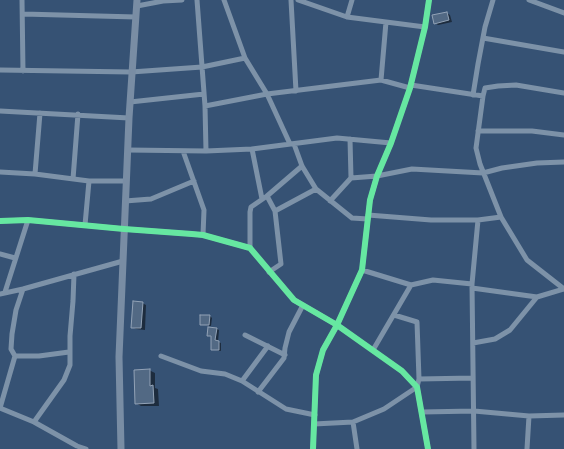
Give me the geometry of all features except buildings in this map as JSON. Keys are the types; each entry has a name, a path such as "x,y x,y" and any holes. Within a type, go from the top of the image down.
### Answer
{"main road":[{"path":"121,449 119,357 131,72 137,3"}],"street":[{"path":"22,0 23,71"},
{"path":"137,3 182,0"},
{"path":"197,0 205,106 206,151"},
{"path":"224,0 245,58 267,94 302,166 316,189 330,201 352,218 368,217 431,220 478,220 501,216"},
{"path":"291,0 296,91"},
{"path":"298,0 347,17 425,27"},
{"path":"347,17 352,0"},
{"path":"314,449 316,375 323,350 338,325 362,270 370,200 377,176 391,143 411,87 425,27 429,0"},
{"path":"473,95 483,38 493,0"},
{"path":"529,0 564,13"},
{"path":"23,14 136,17"},
{"path":"381,80 386,22"},
{"path":"483,38 564,52"},
{"path":"0,70 131,72 202,67 245,58"},
{"path":"205,106 267,94 381,80 411,87 483,96"},
{"path":"564,93 516,85 485,88 476,148 483,173 501,216 527,260 564,289"},
{"path":"130,102 204,94"},
{"path":"0,111 78,114 129,118"},
{"path":"35,174 40,113"},
{"path":"73,179 78,114"},
{"path":"478,131 532,131 564,135"},
{"path":"128,150 206,151 252,149 337,138 391,143"},
{"path":"350,139 351,178"},
{"path":"252,149 264,197 275,211 281,264 269,272"},
{"path":"183,151 204,210 203,235"},
{"path":"330,201 351,178 377,176 412,169 483,173 537,163 564,162"},
{"path":"250,248 251,207 302,166"},
{"path":"0,172 35,174 89,181 126,181"},
{"path":"85,225 89,181"},
{"path":"125,201 151,199 194,181"},
{"path":"275,211 316,189"},
{"path":"0,220 28,220 203,235 250,248 294,300 338,325 402,371 417,386"},
{"path":"2,293 28,220"},
{"path":"474,449 472,286 478,220"},
{"path":"0,254 15,258"},
{"path":"2,293 23,289 123,261"},
{"path":"362,270 410,285 433,280 536,297 564,289"},
{"path":"34,422 64,380 70,365 69,352 74,274"},
{"path":"373,350 410,285"},
{"path":"23,289 16,310 12,334 11,348 15,356 0,408 34,422 76,447 86,449"},
{"path":"473,343 495,339 510,330 536,297"},
{"path":"258,392 281,364 285,355 289,332 303,305"},
{"path":"394,315 417,322 419,379 417,386 428,449"},
{"path":"245,335 285,355"},
{"path":"242,381 268,346"},
{"path":"15,356 39,356 69,352"},
{"path":"161,356 201,371 225,374 242,381 286,409 315,414"},
{"path":"419,379 473,378"},
{"path":"314,424 353,422 384,409 417,386"},
{"path":"422,412 474,411 529,416 564,415"},
{"path":"526,449 529,416"},
{"path":"353,422 357,449"}],"cycle path":[{"path":"313,449 316,375 323,350 337,325 362,270 370,200 377,176 391,143 410,88 425,27 429,0"},
{"path":"0,221 28,220 203,235 250,248 294,300 337,325 402,371 417,387 428,449"}]}
